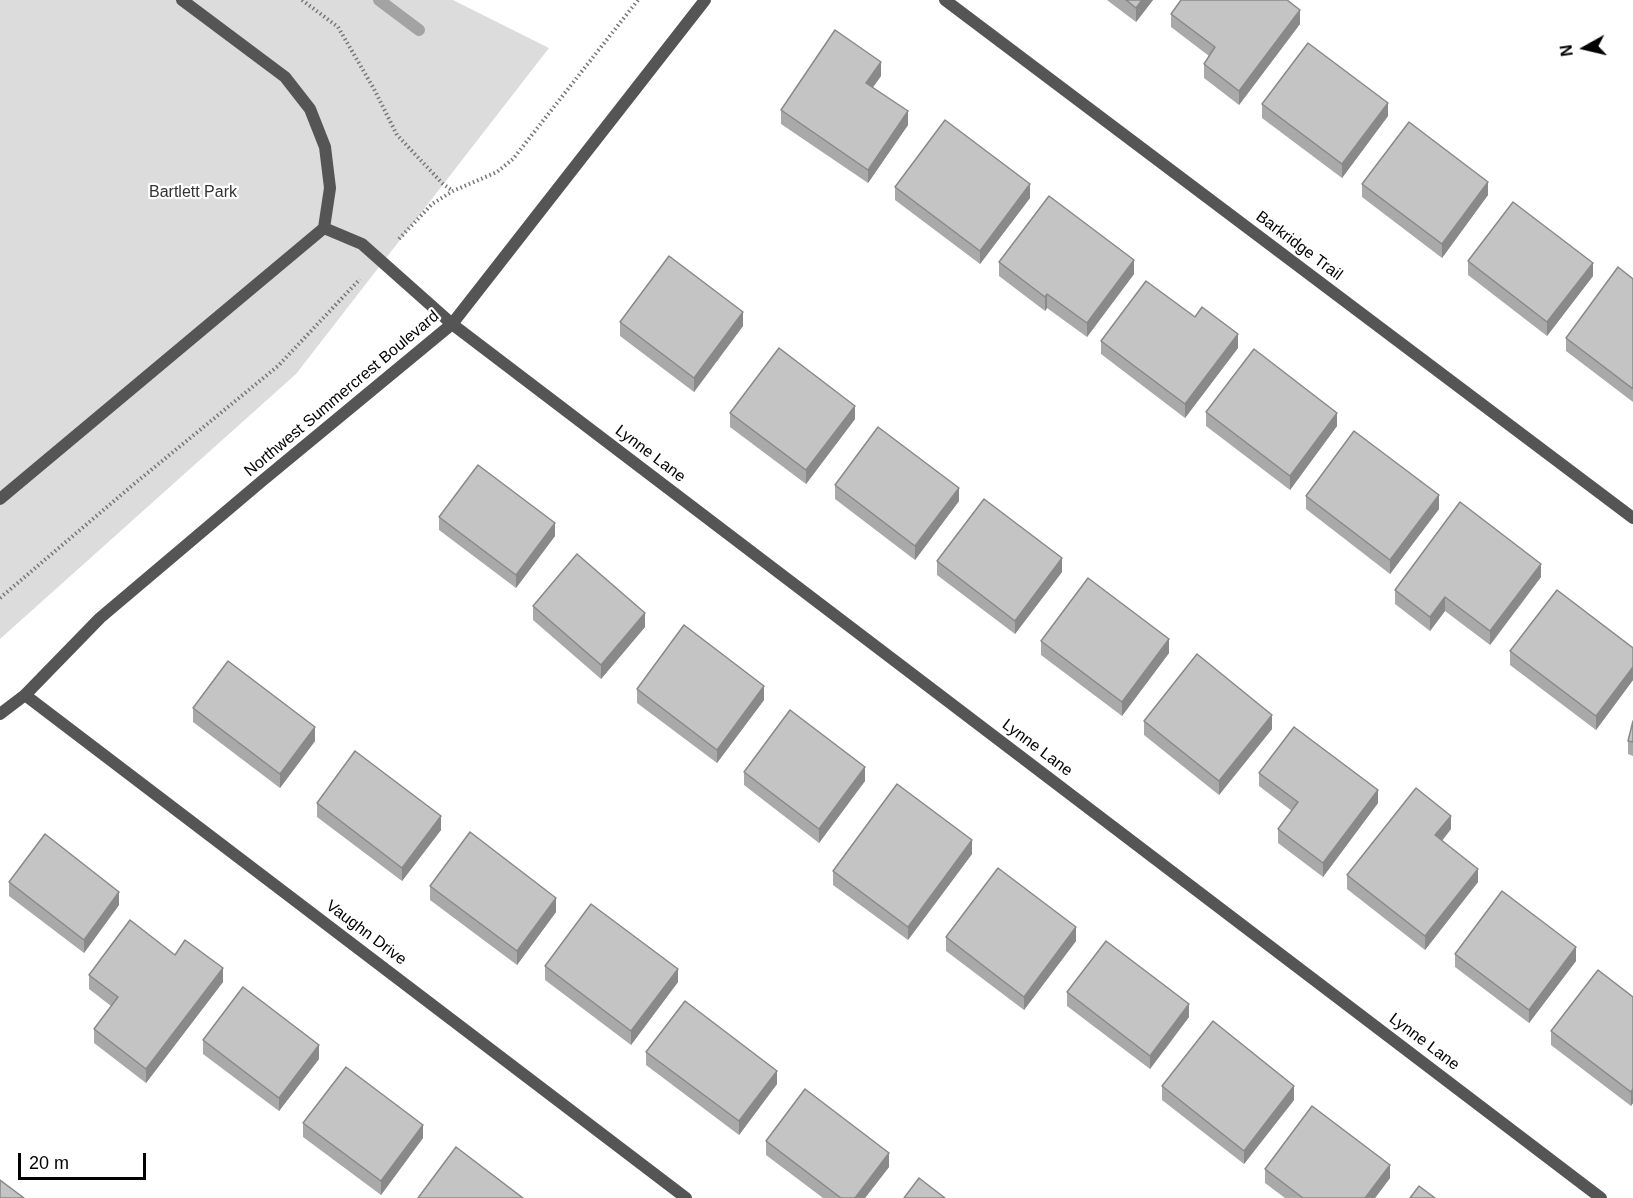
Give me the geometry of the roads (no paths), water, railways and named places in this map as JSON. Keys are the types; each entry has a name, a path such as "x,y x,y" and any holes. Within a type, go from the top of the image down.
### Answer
{"street":[{"path":"0,499 324,228 330,188 325,147 310,110 285,77 183,0"},
{"name":"Northwest Summercrest Boulevard","path":"0,714 26,695 100,618 452,324 705,0"},
{"name":"Barkridge Trail","path":"945,0 1633,518"},
{"name":"Lynne Lane","path":"324,228 362,244 452,324 1601,1198"},
{"name":"Vaughn Drive","path":"26,695 686,1198"}],"waterway":[{"path":"379,0 419,30"}],"park label":[{"name":"Bartlett Park","path":"193,193"}]}
